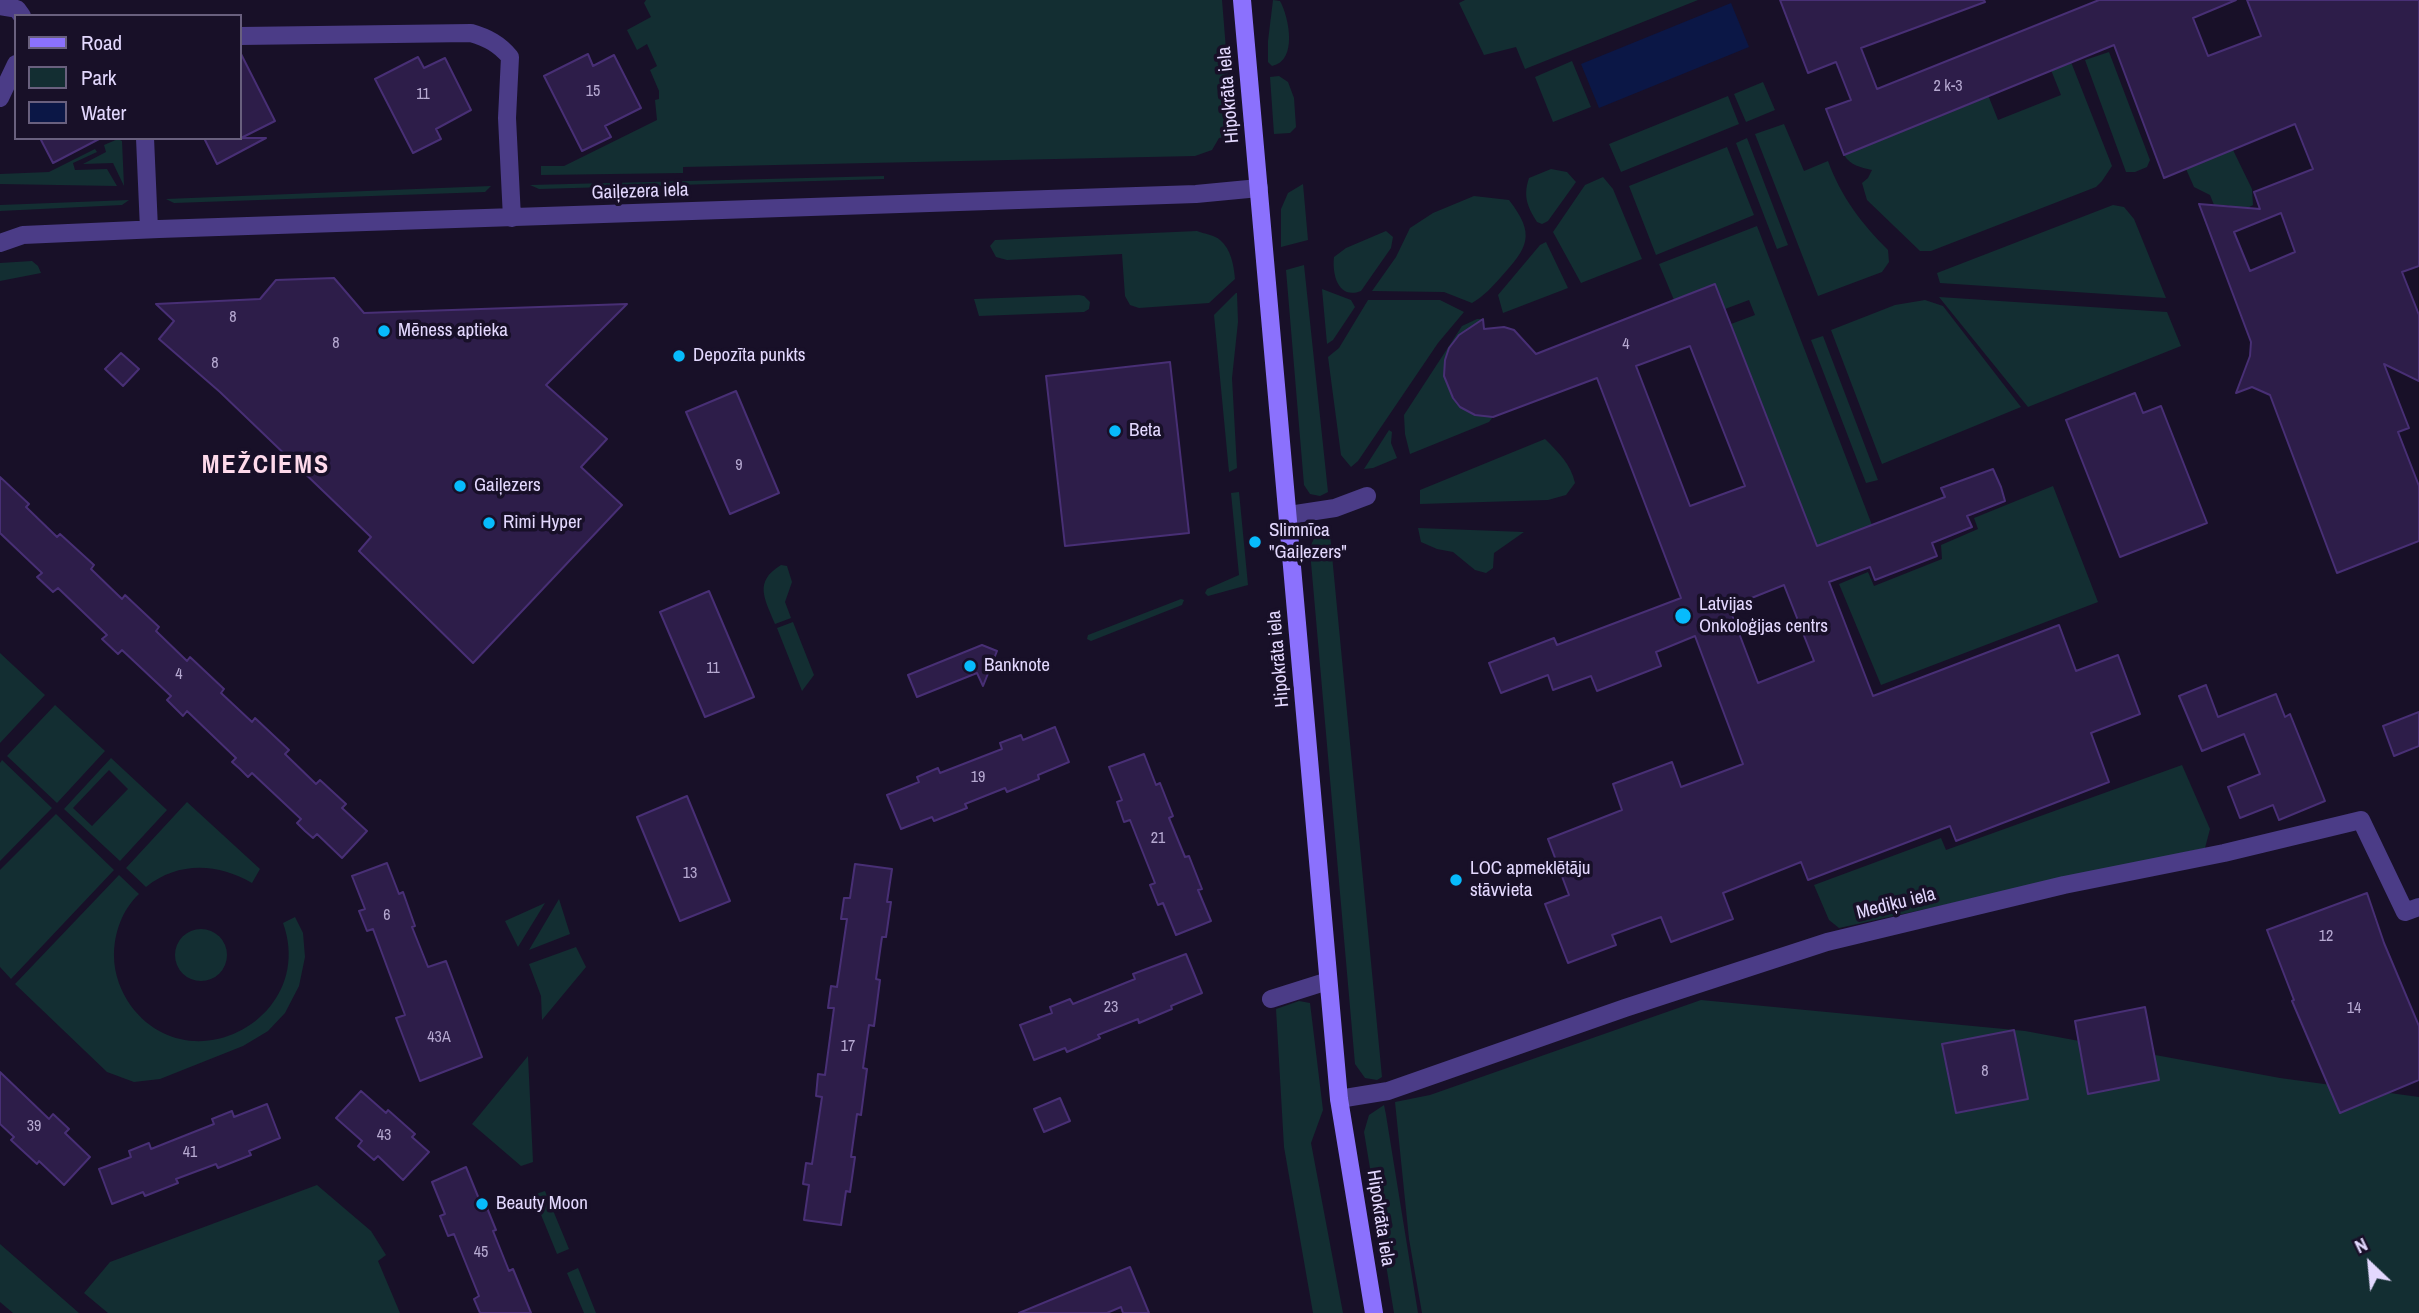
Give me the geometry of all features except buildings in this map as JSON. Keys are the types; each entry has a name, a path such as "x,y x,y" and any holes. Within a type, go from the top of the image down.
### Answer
{"street":[{"name":"Hipokrāta iela","path":"1242,0 1339,1099 1374,1313"},
{"path":"0,6 17,9 21,14"},
{"path":"242,36 471,33 487,37 501,46 510,57 507,118 512,218"},
{"path":"0,98 14,68"},
{"path":"145,140 149,229"},
{"name":"Gaiļezera iela","path":"0,243 23,235 149,229 1196,194 1259,188"},
{"name":"Gaiļezera iela","path":"0,229 23,235"},
{"path":"1289,515 1335,508 1367,496"},
{"name":"Mediķu iela","path":"1339,1099 1388,1091 1625,1008 1827,942 2064,885 2224,853 2361,820 2405,912 2419,907"},
{"path":"1271,999 1328,981"}],"green space":[{"path":"646,0 1222,0 1233,136 1219,138 1212,150 1195,156 683,167 683,173 541,175 541,166 564,166 657,120 655,100 659,99 659,91 650,70 657,66 647,44 637,50 627,30 651,17 644,3"},
{"path":"1273,0 1280,1 1283,8 1289,38 1285,56 1272,66 1268,62 1268,41"},
{"path":"1465,0 1698,0 1525,69 1516,47 1484,55 1459,3"},
{"path":"2109,52 2150,160 2147,167 2135,172 2126,172 2085,60"},
{"path":"1572,61 1591,107 1553,122 1535,77"},
{"path":"2071,62 2112,166 2096,187 1931,251 1920,251 1867,200 1862,183 1872,170 1853,164 1844,155 1988,95 1998,120 2061,95 2051,70"},
{"path":"1279,76 1288,82 1294,98 1296,127 1290,133 1274,134 1270,77"},
{"path":"1763,82 1775,110 1746,122 1734,94"},
{"path":"1728,96 1739,124 1621,172 1609,144"},
{"path":"1784,124 1804,171 1828,161 1853,209 1888,250 1889,262 1882,272 1818,296 1755,134"},
{"path":"1747,138 1788,245 1777,249 1736,143"},
{"path":"116,140 122,141 124,186 113,163 83,164 106,152 104,145"},
{"path":"1727,147 1754,215 1656,255 1629,186"},
{"path":"95,149 97,152 73,163 75,170 107,169 117,186 0,184 0,174 49,172"},
{"path":"2233,150 2252,189 2253,205 2240,212 2228,205 2214,205 2210,195 2194,187 2186,169"},
{"path":"1551,169 1567,172 1576,182 1548,221 1542,224 1537,222 1528,206 1527,184 1529,178"},
{"path":"884,176 884,179 539,189 530,185"},
{"path":"1603,177 1613,189 1642,259 1581,283 1553,232 1585,185"},
{"path":"1303,184 1308,240 1281,247 1281,209 1288,193"},
{"path":"491,186 485,192 174,203 166,199"},
{"path":"1474,196 1509,200 1518,212 1525,232 1523,249 1488,291 1472,303 1444,292 1372,291 1396,257 1410,228 1433,213"},
{"path":"129,200 122,205 0,211 0,205"},
{"path":"2113,205 2124,207 2134,219 2166,298 1940,283 1937,273"},
{"path":"1757,226 1872,525 1817,546 1731,324 1755,315 1749,300 1725,309 1715,284 1674,300 1659,264"},
{"path":"1197,231 1215,237 1224,244 1234,269 1235,279 1209,303 1139,308 1130,305 1125,296 1122,254 1007,260 996,257 990,246 995,240"},
{"path":"1386,231 1393,237 1391,248 1361,291 1353,293 1342,289 1334,271 1334,257 1346,248"},
{"path":"1546,242 1568,288 1503,313 1498,295 1540,245"},
{"path":"32,261 41,273 0,281 0,263"},
{"path":"1304,265 1328,492 1320,496 1310,494 1304,485 1286,270"},
{"path":"1322,289 1351,300 1355,307 1333,340 1327,344"},
{"path":"1236,293 1238,322 1232,378 1237,468 1229,472 1214,315"},
{"path":"1079,295 1090,302 1089,309 1084,312 979,316 974,299"},
{"path":"1939,297 2167,312 2181,346 2028,407"},
{"path":"1368,300 1440,300 1464,312 1438,343 1358,461 1351,467 1341,455 1328,357 1339,348"},
{"path":"1925,300 1943,306 2021,407 1882,464 1831,330 1895,305"},
{"path":"1483,319 1456,339 1450,347 1447,365 1460,407 1475,415 1493,417 1489,422 1410,454 1404,415 1462,326"},
{"path":"1823,336 1878,480 1866,483 1811,340"},
{"path":"1389,430 1392,432 1391,443 1397,458 1364,469"},
{"path":"1545,439 1563,459 1573,476 1575,483 1566,495 1548,500 1420,504 1420,490"},
{"path":"2053,486 2098,602 1881,685 1839,584 1868,572 1874,586 1942,559 1941,545 1978,529 1974,518"},
{"path":"1239,492 1248,585 1208,596 1205,593 1207,589 1239,575 1231,493"},
{"path":"1329,524 1382,1077 1377,1080 1365,1078 1355,1064 1310,551 1314,539"},
{"path":"1418,528 1524,532 1494,553 1493,568 1486,573 1475,570 1453,552 1421,542"},
{"path":"781,565 787,566 792,582 785,602 791,618 775,624 765,599 764,585 772,571"},
{"path":"1184,600 1182,605 1091,641 1087,639 1088,635"},
{"path":"793,622 814,675 802,691 777,628"},
{"path":"0,653 45,695 0,743"},
{"path":"55,705 105,751 57,803 7,756"},
{"path":"111,758 167,810 120,861 64,809","holes":["109,770 128,789 92,826 73,808"]},
{"path":"2,760 52,808 0,861 0,763"},
{"path":"2182,765 2210,829 2205,848 1839,928 1829,920 1814,885 1941,838 1946,850"},
{"path":"187,802 260,869 252,883 226,872 198,868 171,873 146,887 126,868"},
{"path":"56,814 114,870 11,979 0,967 0,870"},
{"path":"119,875 139,894 128,907 117,930 114,963 117,976 131,1006 156,1029 185,1040 214,1040 242,1030 266,1012 282,987 289,957 283,923 295,917 303,933 305,957 299,986 285,1013 268,1031 243,1046 160,1079 134,1082 107,1072 15,984"},
{"path":"559,899 570,934 529,950"},
{"path":"545,903 518,947 505,921"},
{"path":"201,929 220,936 227,955 220,974 201,981 182,974 175,955 182,936"},
{"path":"576,947 586,967 542,1020 541,996 529,964"},
{"path":"1701,1000 2025,1031 2280,1078 2419,1097 2419,1313 1422,1313 1409,1239 1395,1102 1430,1095"},
{"path":"1299,1001 1310,1003 1323,1110 1311,1143 1343,1313 1313,1313 1284,1147 1276,1009"},
{"path":"528,1056 533,1162 521,1166 472,1124"},
{"path":"1384,1105 1418,1313 1394,1313 1364,1132 1369,1115"},
{"path":"317,1185 371,1231 386,1255 378,1261 400,1313 108,1313 84,1293 110,1262"},
{"path":"545,1191 569,1249 557,1254 533,1195"},
{"path":"0,1244 79,1313 13,1313 0,1302"},
{"path":"578,1268 596,1313 584,1313 567,1273"}],"water":[{"path":"1731,3 1749,47 1599,108 1581,64"}],"place":[{"name":"Mēness aptieka","path":"384,331"},
{"name":"Depozīta punkts","path":"679,356"},
{"name":"Beta","path":"1115,431"},
{"name":"Gaiļezers","path":"460,486"},
{"name":"Rimi Hyper","path":"489,523"},
{"name":"Slimnīca \"Gaiļezers\"","path":"1255,542"},
{"name":"Latvijas Onkoloģijas centrs","path":"1683,616"},
{"name":"Banknote","path":"970,666"},
{"name":"LOC apmeklētāju stāvvieta","path":"1456,880"},
{"name":"Beauty Moon","path":"482,1204"}],"district":[{"name":"MEŽCIEMS","path":"266,466"}]}
